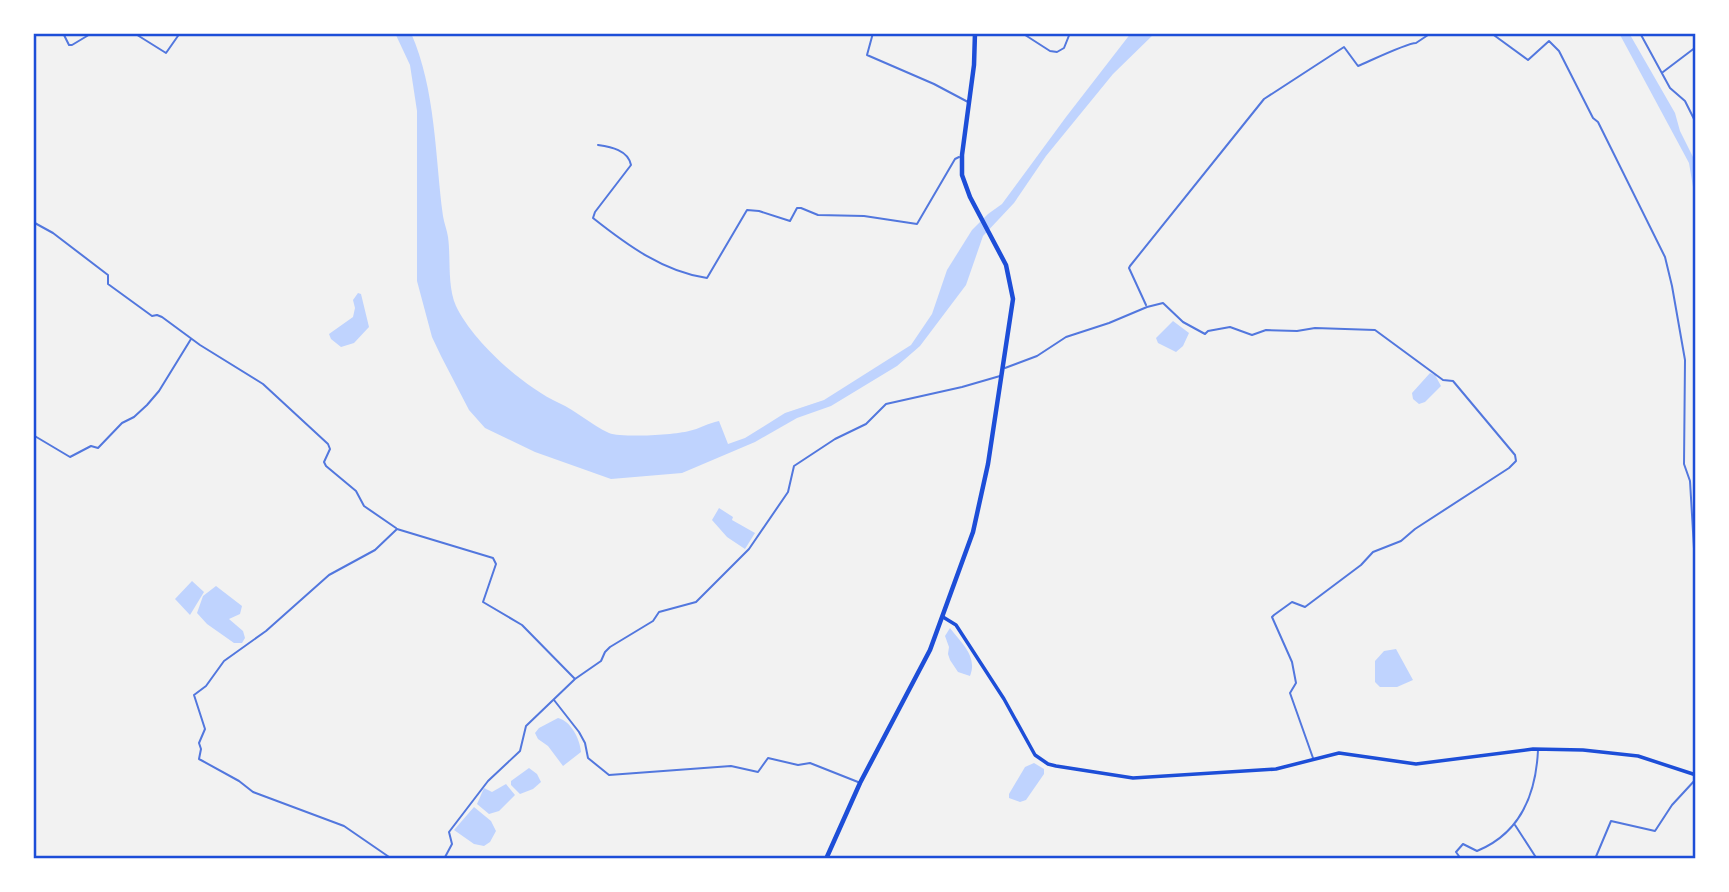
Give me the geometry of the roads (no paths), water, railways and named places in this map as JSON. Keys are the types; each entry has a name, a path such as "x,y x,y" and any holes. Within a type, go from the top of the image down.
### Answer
{"highway":[{"path":"826,859 860,783 915,682 943,617 973,532 982,496 1013,299 1009,274 970,197 962,175 975,33"}],"main road":[{"path":"943,617 956,625 1004,699 1035,755 1048,764 1133,778 1276,769 1339,753 1416,764 1501,751 1538,749 1583,750 1638,756 1696,777"}],"street":[{"path":"63,33 69,45 72,45 92,33"},
{"path":"134,33 166,53 180,33"},
{"path":"873,33 867,55 968,102"},
{"path":"1022,33 1050,51 1057,52 1064,48 1070,33"},
{"path":"1147,307 1130,266 1264,99 1344,47 1358,66 1416,43 1431,33"},
{"path":"1491,33 1528,60 1549,41 1559,51 1593,118 1598,122 1665,257 1685,360 1684,464 1690,481 1696,582"},
{"path":"1640,33 1670,88 1685,101 1696,123"},
{"path":"1662,73 1696,47"},
{"path":"598,145 625,154 631,160 631,165 593,218 654,260 676,271 707,278 747,210 790,221 797,208 801,208 818,215 864,216 917,224 955,159 962,155"},
{"path":"33,222 53,233 108,275 108,284 152,316 162,317 263,384 328,444 330,449 324,462 326,466 356,491 364,506 397,529 493,558 496,564 483,602 522,625 575,679"},
{"path":"444,859 452,844 449,832 488,781 520,751 526,726 575,679 601,661 610,647 653,621 659,612 696,602 749,549 788,492 794,466 835,439 866,424 886,404 962,387 1037,356 1066,337 1163,303 1183,322 1205,334 1230,327 1252,335 1266,330 1297,331 1315,328 1375,330 1441,379 1453,381 1517,461 1401,541 1373,552 1361,565 1305,607 1301,608 1292,602 1273,615 1292,662 1296,683 1290,693 1313,759"},
{"path":"33,435 70,457 91,446 98,448 159,391 191,338"},
{"path":"392,859 344,826 253,792 199,759 199,743 205,729 194,697 195,693 206,686 224,661 266,631 329,575 375,550 397,529"},
{"path":"554,699 579,732 588,758 609,775 731,766 758,772 768,758 798,765 810,763 860,783"},
{"path":"1461,859 1456,852 1463,844 1477,851 1515,825 1530,795 1538,749"},
{"path":"1595,859 1611,821 1655,831 1672,805 1696,777"},
{"path":"1515,825 1538,859"}],"water":[{"path":"395,33 411,33 425,77 448,237 451,290 456,306 474,334 500,362 530,386 609,433 636,436 672,434 719,421 728,444 745,438 785,413 824,400 911,345 932,314 947,270 972,230 1002,204 1131,33 1155,33 1113,74 1046,156 1014,203 983,236 966,285 920,346 897,366 831,406 797,418 755,442 682,473 611,479 535,452 485,428 469,410 441,356 432,337 417,281 417,111 410,65"},
{"path":"1619,33 1629,33 1675,113 1680,131 1696,163 1696,240 1689,163"},
{"path":"358,293 361,294 369,327 354,343 341,347 329,334 353,317 353,300"},
{"path":"1173,321 1189,333 1183,346 1176,352 1158,343 1156,338"},
{"path":"1430,373 1435,375 1441,386 1425,402 1419,404 1413,399 1412,393"},
{"path":"719,508 733,517 732,520 755,533 745,549 727,537 712,520"},
{"path":"192,581 204,592 190,615 175,599"},
{"path":"216,586 242,606 240,614 229,619 243,631 245,638 242,643 234,643 207,624 197,613 203,596"},
{"path":"950,628 970,656 970,676 958,672 950,660 945,636"},
{"path":"1396,649 1413,680 1397,687 1380,687 1375,682 1375,661 1384,651"},
{"path":"558,718 574,731 581,752 563,766 535,733"},
{"path":"1034,763 1044,769 1044,774 1026,800 1020,802 1009,798 1025,767"},
{"path":"529,768 537,774 541,782 533,789 520,794 511,785 511,781"},
{"path":"506,784 515,795 499,811 489,814 477,804 484,788 492,792"},
{"path":"474,807 491,821 496,831 490,842 484,846 474,844 454,830"}]}
